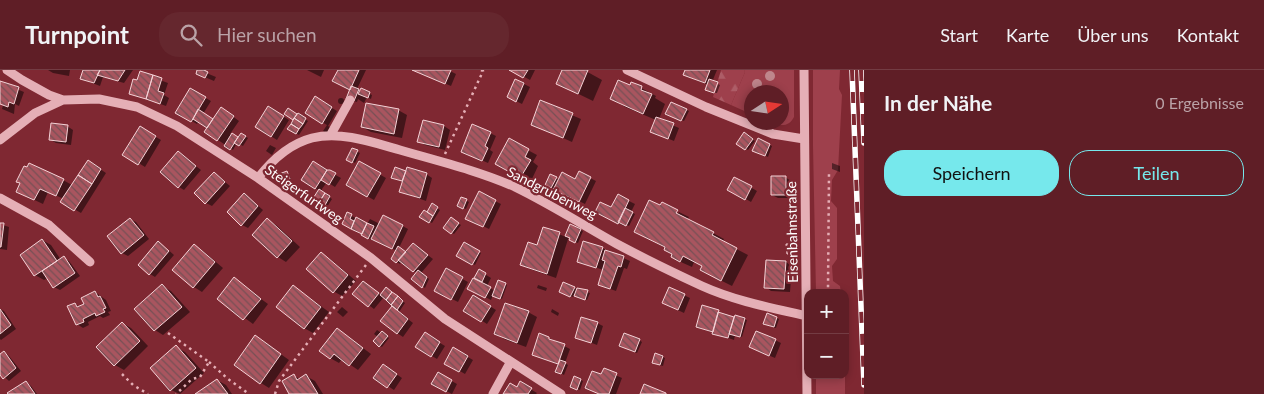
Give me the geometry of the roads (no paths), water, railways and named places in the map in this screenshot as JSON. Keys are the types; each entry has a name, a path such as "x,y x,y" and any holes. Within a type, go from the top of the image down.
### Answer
{"street":[{"name":"Steigerfurtweg","path":"7,70 36,88 63,100 99,99 137,107 177,126 258,178 371,258 445,319 510,363 561,394"},
{"path":"627,70 706,107 773,134 804,139"},
{"name":"Eisenbahnstraße","path":"804,70 807,289"},
{"path":"0,140 35,113 63,100"},
{"path":"330,136 350,100"},
{"name":"Sandgrubenweg","path":"258,178 285,150 299,143 312,138 348,137 441,162 514,187 619,245 704,287 760,306 804,315"},
{"path":"0,198 49,225 90,262"},
{"name":"Eisenbahnstraße","path":"807,334 807,394"},
{"path":"493,394 510,363"}],"railway":[{"path":"852,70 864,385"},
{"path":"861,70 864,143"}]}
